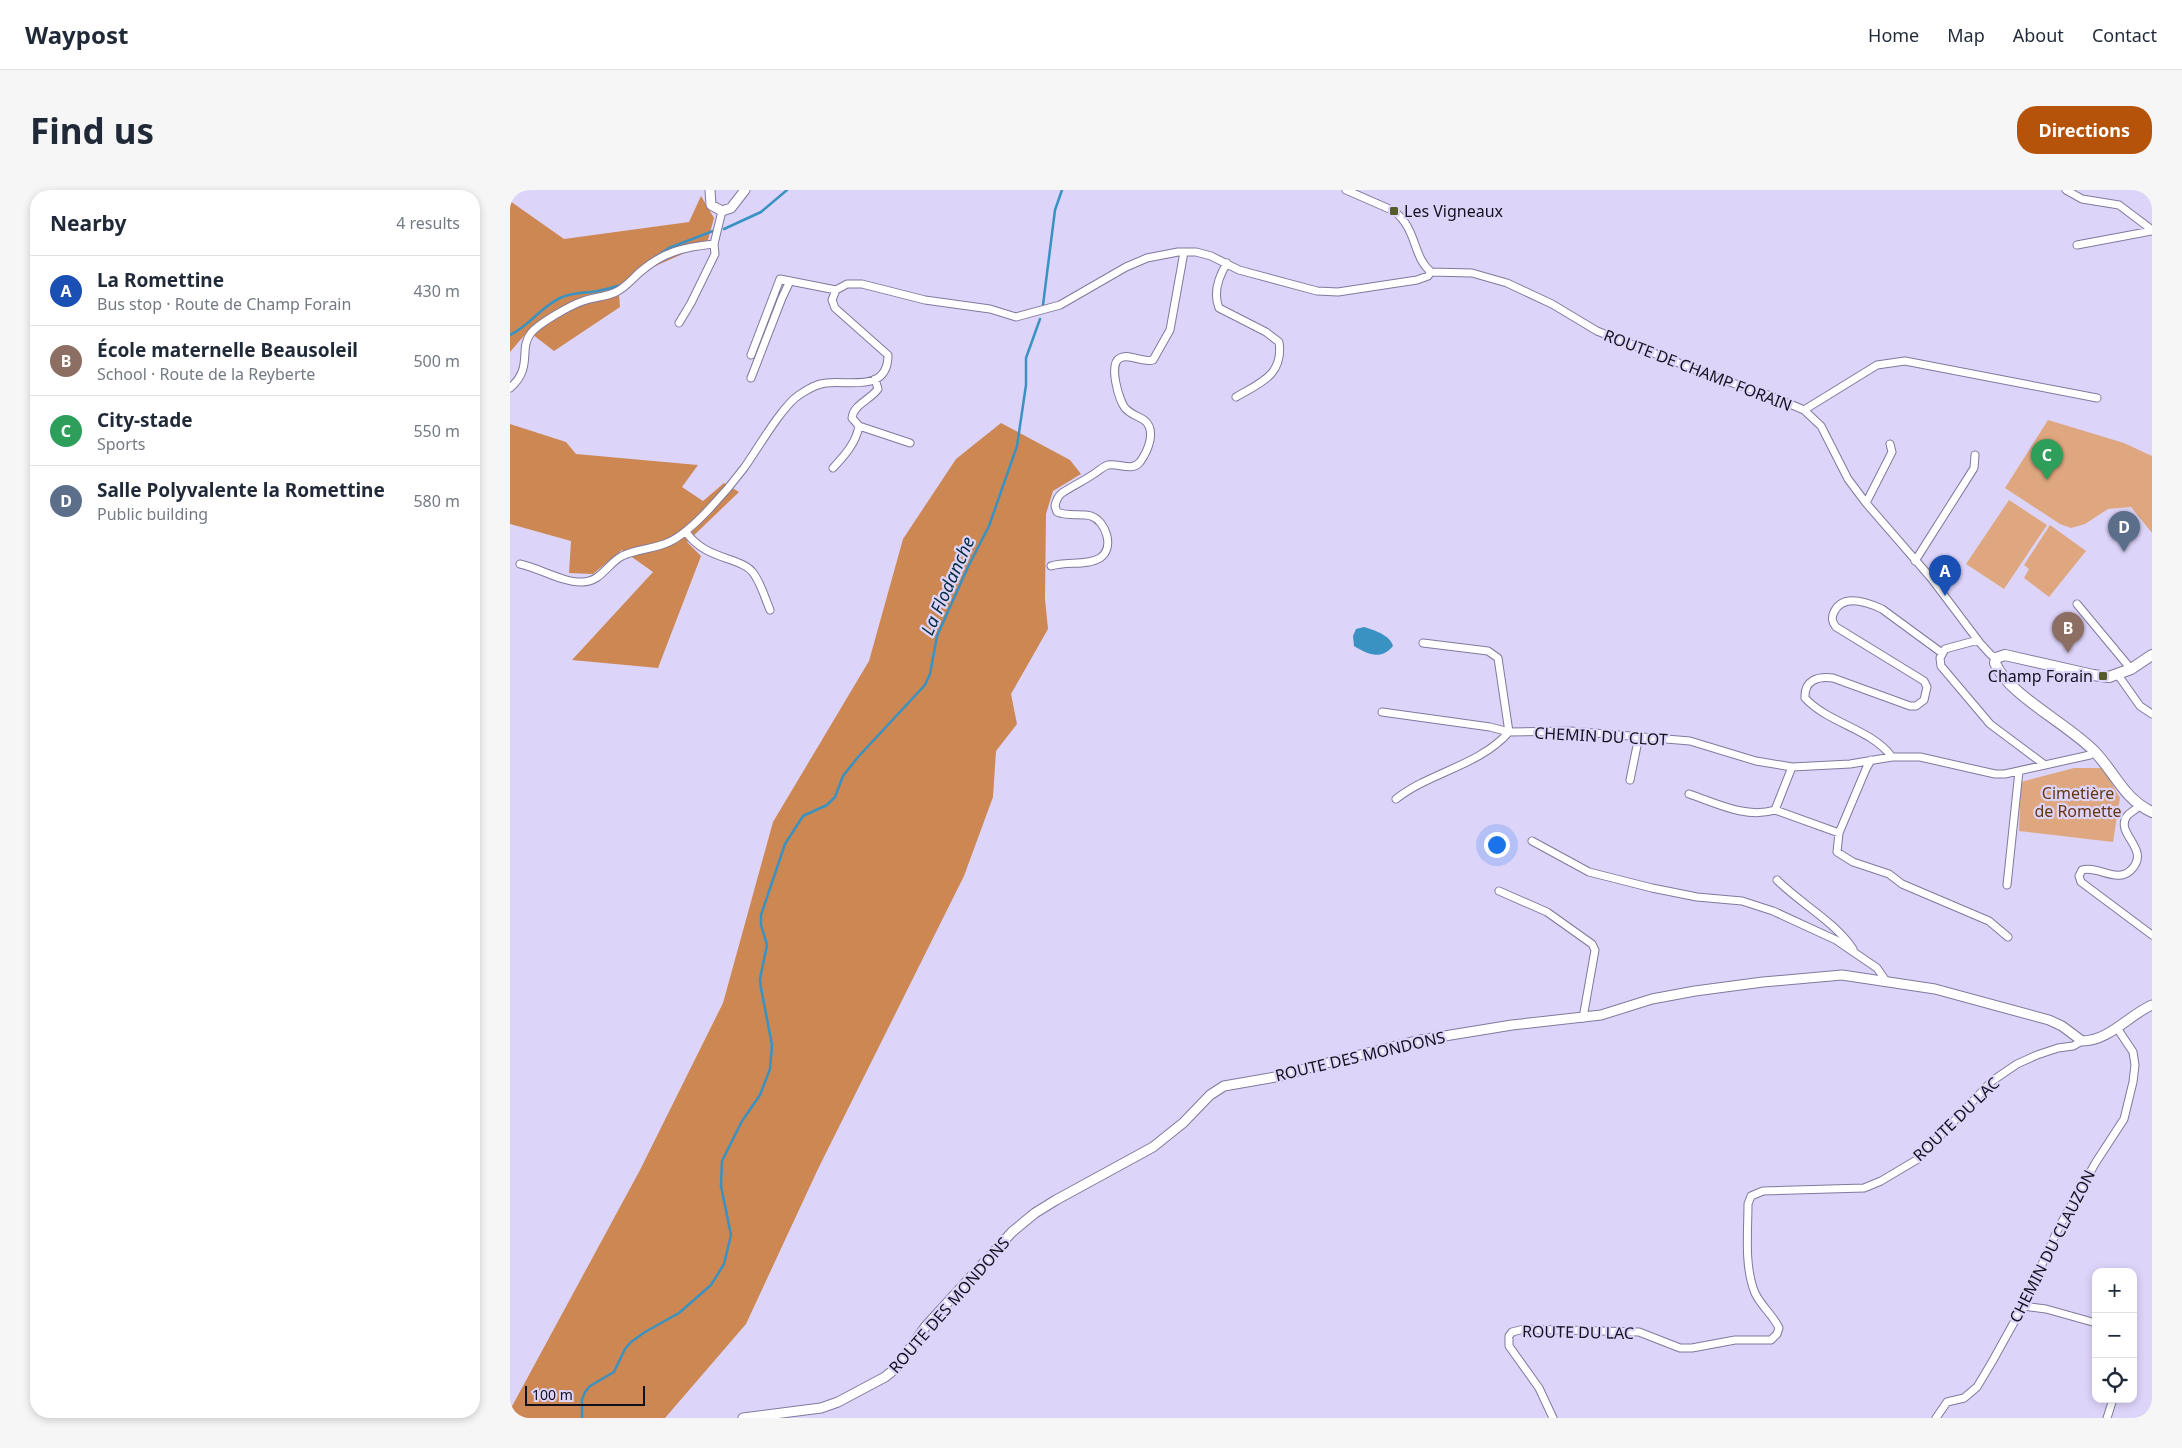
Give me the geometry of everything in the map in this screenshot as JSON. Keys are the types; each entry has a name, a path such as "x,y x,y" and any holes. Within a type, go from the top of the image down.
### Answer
{"main road":[{"path":"1996,658 2005,655 2092,675 2110,677 2130,669 2152,655"},
{"name":"ROUTE DE CHAMP FORAIN","path":"1996,658 1997,668 2016,689 2078,736 2095,752 2126,794 2140,806 2152,812"}],"street":[{"path":"710,190 711,205 722,211 732,208 746,190"},
{"path":"520,564 568,580 589,582 602,574 622,556 670,542 686,532 743,469 795,398 816,384 827,382 863,383 875,380 885,370 888,363 888,355 835,308 832,300 836,290 847,284 862,284 925,300 990,309 1016,317 1060,305 1126,267 1162,254 1184,252 1204,254 1239,270 1277,282 1338,292 1417,280 1428,276 1431,272 1422,263 1411,230 1401,216 1346,190"},
{"path":"2066,190 2082,199 2119,205 2152,231"},
{"path":"679,323 715,254 714,244 722,211"},
{"path":"2077,245 2152,231"},
{"path":"510,388 524,372 526,345 530,333 541,325 573,305 616,292 656,260 674,251 685,247 714,244"},
{"path":"1051,566 1092,561 1106,551 1107,536 1105,527 1098,520 1090,516 1063,515 1057,512 1054,506 1061,494 1104,467 1109,465 1136,466 1141,460 1150,439 1151,431 1145,421 1132,414 1122,404 1114,377 1116,361 1126,357 1146,362 1153,360 1158,352 1170,330 1184,252"},
{"path":"1227,263 1218,283 1216,302 1218,308 1273,337 1280,342 1281,353 1272,374 1236,397"},
{"name":"ROUTE DE CHAMP FORAIN","path":"1431,272 1472,273 1506,283 1552,304 1597,331 1804,410 1821,426 1848,480 1915,560 1990,655 1996,658"},
{"path":"752,355 780,279 836,290"},
{"path":"751,378 790,281"},
{"path":"1804,410 1877,365 1905,361 2097,398"},
{"path":"875,380 878,389 872,397 853,412 852,418 859,426 910,443"},
{"path":"833,468 847,453 858,434 859,426"},
{"path":"1866,503 1892,452 1890,444"},
{"path":"1915,560 1974,468 1975,455"},
{"path":"686,532 693,542 703,550 748,568 754,573 770,610"},
{"path":"1892,757 1878,742 1814,708 1805,698 1806,687 1812,681 1824,677 1833,678 1910,706 1916,706 1924,700 1927,688 1924,681 1836,627 1832,617 1834,611 1844,602 1861,601 1873,605 1882,609 1942,653"},
{"path":"2077,604 2130,669"},
{"path":"1978,640 1945,649 1940,658 1941,666 1990,724 2045,765"},
{"path":"1396,799 1410,788 1491,749 1509,732 1498,658 1488,651 1423,643"},
{"path":"2118,675 2140,706 2152,714"},
{"name":"CHEMIN DU CLOT","path":"1382,712 1490,727 1509,732 1570,731 1690,741 1756,761 1792,767 1850,764 1892,757 1920,757 1995,774 2019,771 2090,755 2095,752"},
{"path":"1630,780 1639,736"},
{"path":"1871,760 1839,833 1837,852 1853,862 1889,874 1902,884 1976,915 1989,922 2008,937"},
{"path":"1774,810 1792,767"},
{"path":"2007,885 2019,771"},
{"path":"1689,794 1745,813 1764,814 1774,810 1839,833"},
{"path":"2140,806 2127,816 2124,825 2126,834 2135,845 2138,853 2136,862 2131,870 2116,875 2088,868 2082,870 2079,876 2081,882 2152,934"},
{"path":"1532,841 1589,872 1652,888 1697,897 1742,901 1773,910 1836,940 1877,968 1886,981"},
{"path":"1777,880 1790,894 1846,939 1856,953"},
{"path":"1499,890 1547,912 1592,944 1595,950 1583,1018"},
{"name":"ROUTE DES MONDONS","path":"742,1418 821,1408 838,1402 885,1376 896,1368 926,1326 1018,1227 1056,1200 1153,1147 1183,1123 1210,1095 1224,1086 1281,1076 1420,1040 1512,1025 1602,1015 1652,999 1763,982 1842,975 1935,989 2049,1020 2062,1026 2082,1041"},
{"path":"2082,1041 2096,1039 2118,1028 2152,1005"},
{"name":"CHEMIN DU CLAUZON","path":"1936,1418 1947,1402 1964,1398 1977,1387 2023,1306 2059,1226 2105,1147 2124,1119 2133,1082 2134,1065 2133,1052 2118,1028"},
{"name":"ROUTE DU LAC","path":"1553,1418 1539,1388 1509,1346 1509,1336 1512,1332 1524,1329 1639,1332 1680,1348 1692,1348 1735,1340 1771,1340 1777,1334 1779,1328 1760,1302 1755,1292 1749,1269 1748,1204 1751,1196 1763,1191 1864,1188 1881,1181 1918,1159 1992,1081 2017,1064 2037,1055 2058,1048 2073,1046 2082,1041"},
{"path":"2023,1306 2046,1309 2092,1322"},
{"path":"2107,1418 2112,1403"}],"green space":[{"path":"2048,420 2124,443 2152,456 2152,533 2131,507 2108,509 2085,524 2071,528 2060,524 2005,488"},
{"path":"2009,500 2047,525 2004,589 1966,564"},
{"path":"2050,525 2086,551 2049,597 2024,578 2029,569 2024,565"},
{"name":"Cimetière de Romette","path":"2074,768 2103,768 2120,798 2113,842 2019,831 2021,782"}],"shaded area":[{"path":"701,196 714,218 708,240 687,252 653,267 619,294 620,307 554,351 528,331 510,352 510,201 564,239 689,222"},
{"path":"1001,423 1070,460 1081,474 1053,491 1046,514 1045,599 1048,629 1011,694 1017,724 996,751 993,797 964,876 818,1169 746,1324 665,1418 510,1418 510,1410 640,1170 723,1003 773,822 869,661 903,539 956,459"},
{"path":"510,424 566,442 576,454 698,465 682,487 703,501 724,483 739,492 687,542 701,556 658,668 572,660 653,572 622,550 593,574 569,573 571,541 510,524"}],"water":[{"path":"1364,627 1385,636 1393,646 1384,653 1374,655 1354,646 1353,636 1356,629"}],"waterway":[{"path":"724,229 761,212 787,190"},
{"name":"La Flodanche","path":"1043,305 1055,210 1062,190"},
{"path":"654,258 669,248 713,231"},
{"path":"510,335 560,298 571,294 598,291 621,285"},
{"name":"La Flodanche","path":"582,1418 582,1399 590,1386 614,1372 625,1349 631,1342 679,1313 711,1285 724,1264 731,1235 721,1186 722,1161 742,1121 760,1095 770,1069 772,1045 760,979 767,945 761,925 761,915 785,844 803,816 827,805 835,797 843,776 858,757 925,685 930,674 937,636 989,526 1017,446 1026,385 1026,358 1040,319"}],"place":[{"name":"Les Vigneaux","path":"1394,211"},
{"name":"City-stade","path":"2047,480"},
{"name":"Salle Polyvalente la Romettine","path":"2124,552"},
{"name":"La Romettine","path":"1945,596"},
{"name":"École maternelle Beausoleil","path":"2068,653"},
{"name":"Champ Forain","path":"2103,676"}]}
